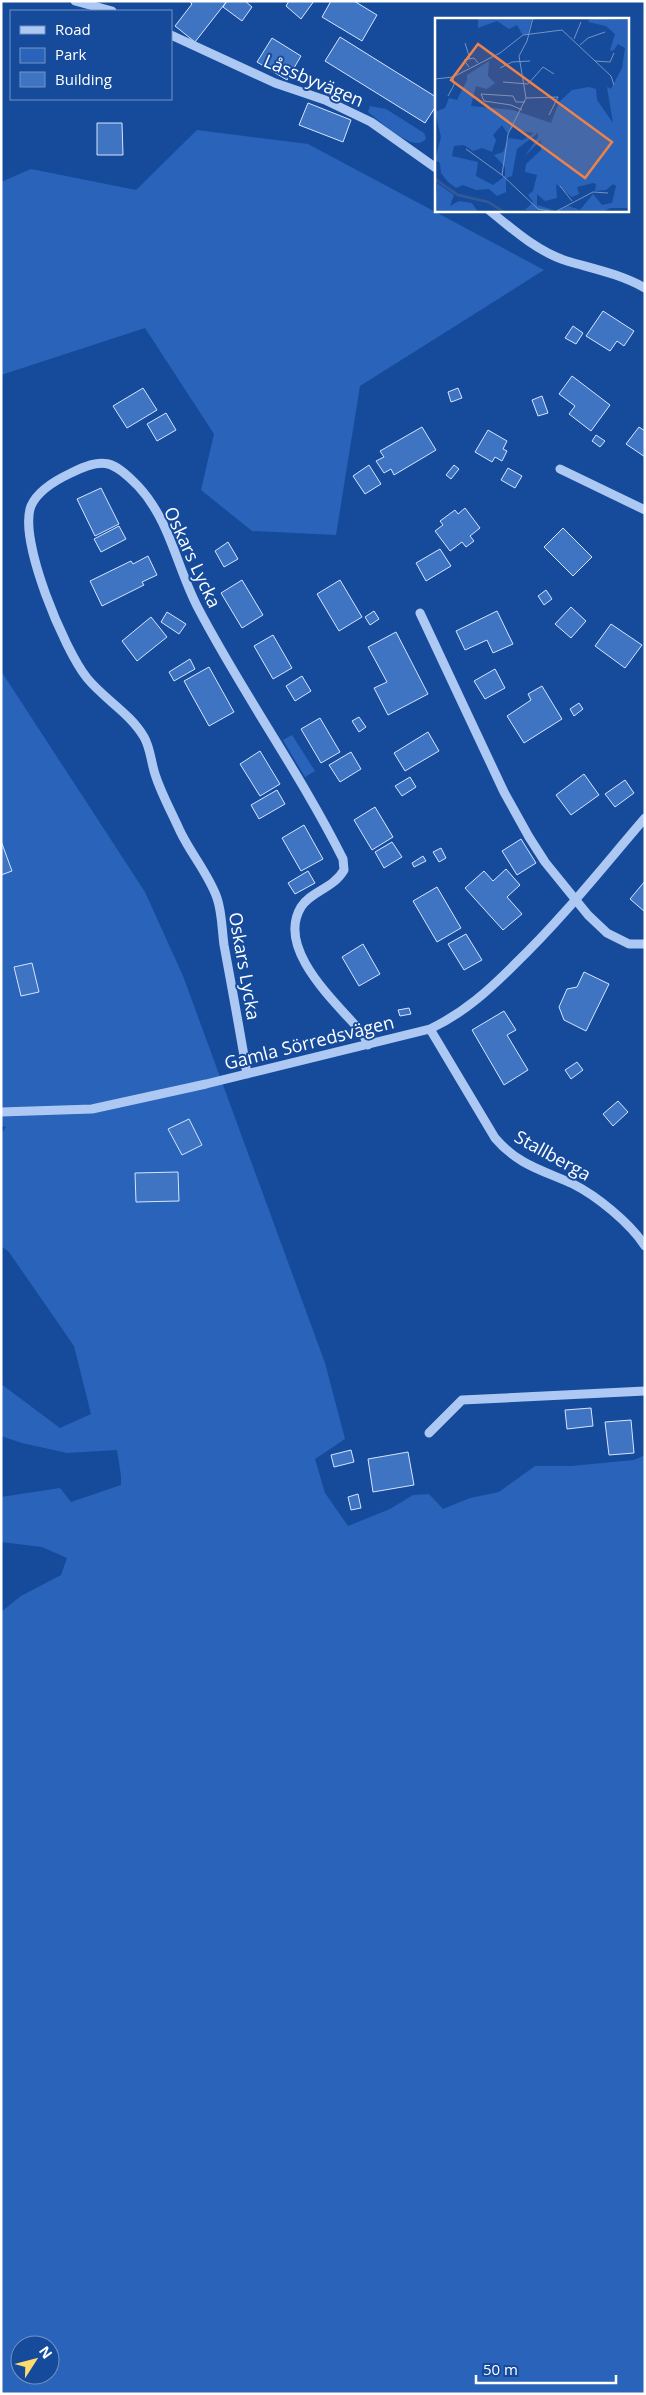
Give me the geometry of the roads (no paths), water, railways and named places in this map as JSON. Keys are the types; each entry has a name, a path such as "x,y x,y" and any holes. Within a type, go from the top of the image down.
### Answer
{"street":[{"path":"75,1 108,10"},
{"name":"Låssbyvägen","path":"172,35 275,83 325,100 370,122 435,167"},
{"path":"490,211 512,230 547,252 567,261 614,274 645,288"},
{"name":"Oskars Lycka","path":"247,1074 218,899 181,834 156,777 146,740 134,723 86,677 70,652 47,596 34,557 28,515 32,503 55,481 88,464 101,462 108,464 134,483 145,496 166,530 202,616 306,791 343,859 344,870 335,883 302,906 296,917 294,934 307,967 363,1034 368,1045"},
{"path":"560,469 645,510"},
{"path":"420,613 509,801 540,854 576,900 607,933 629,944 645,944"},
{"name":"Gamla Sörredsvägen","path":"1,1112 92,1109 247,1074 430,1029 453,1018 488,991 536,944 645,818"},
{"name":"Stallberga","path":"430,1029 494,1138 508,1154 592,1196 636,1233 645,1246"},
{"path":"429,1433 462,1400 645,1391"}]}
